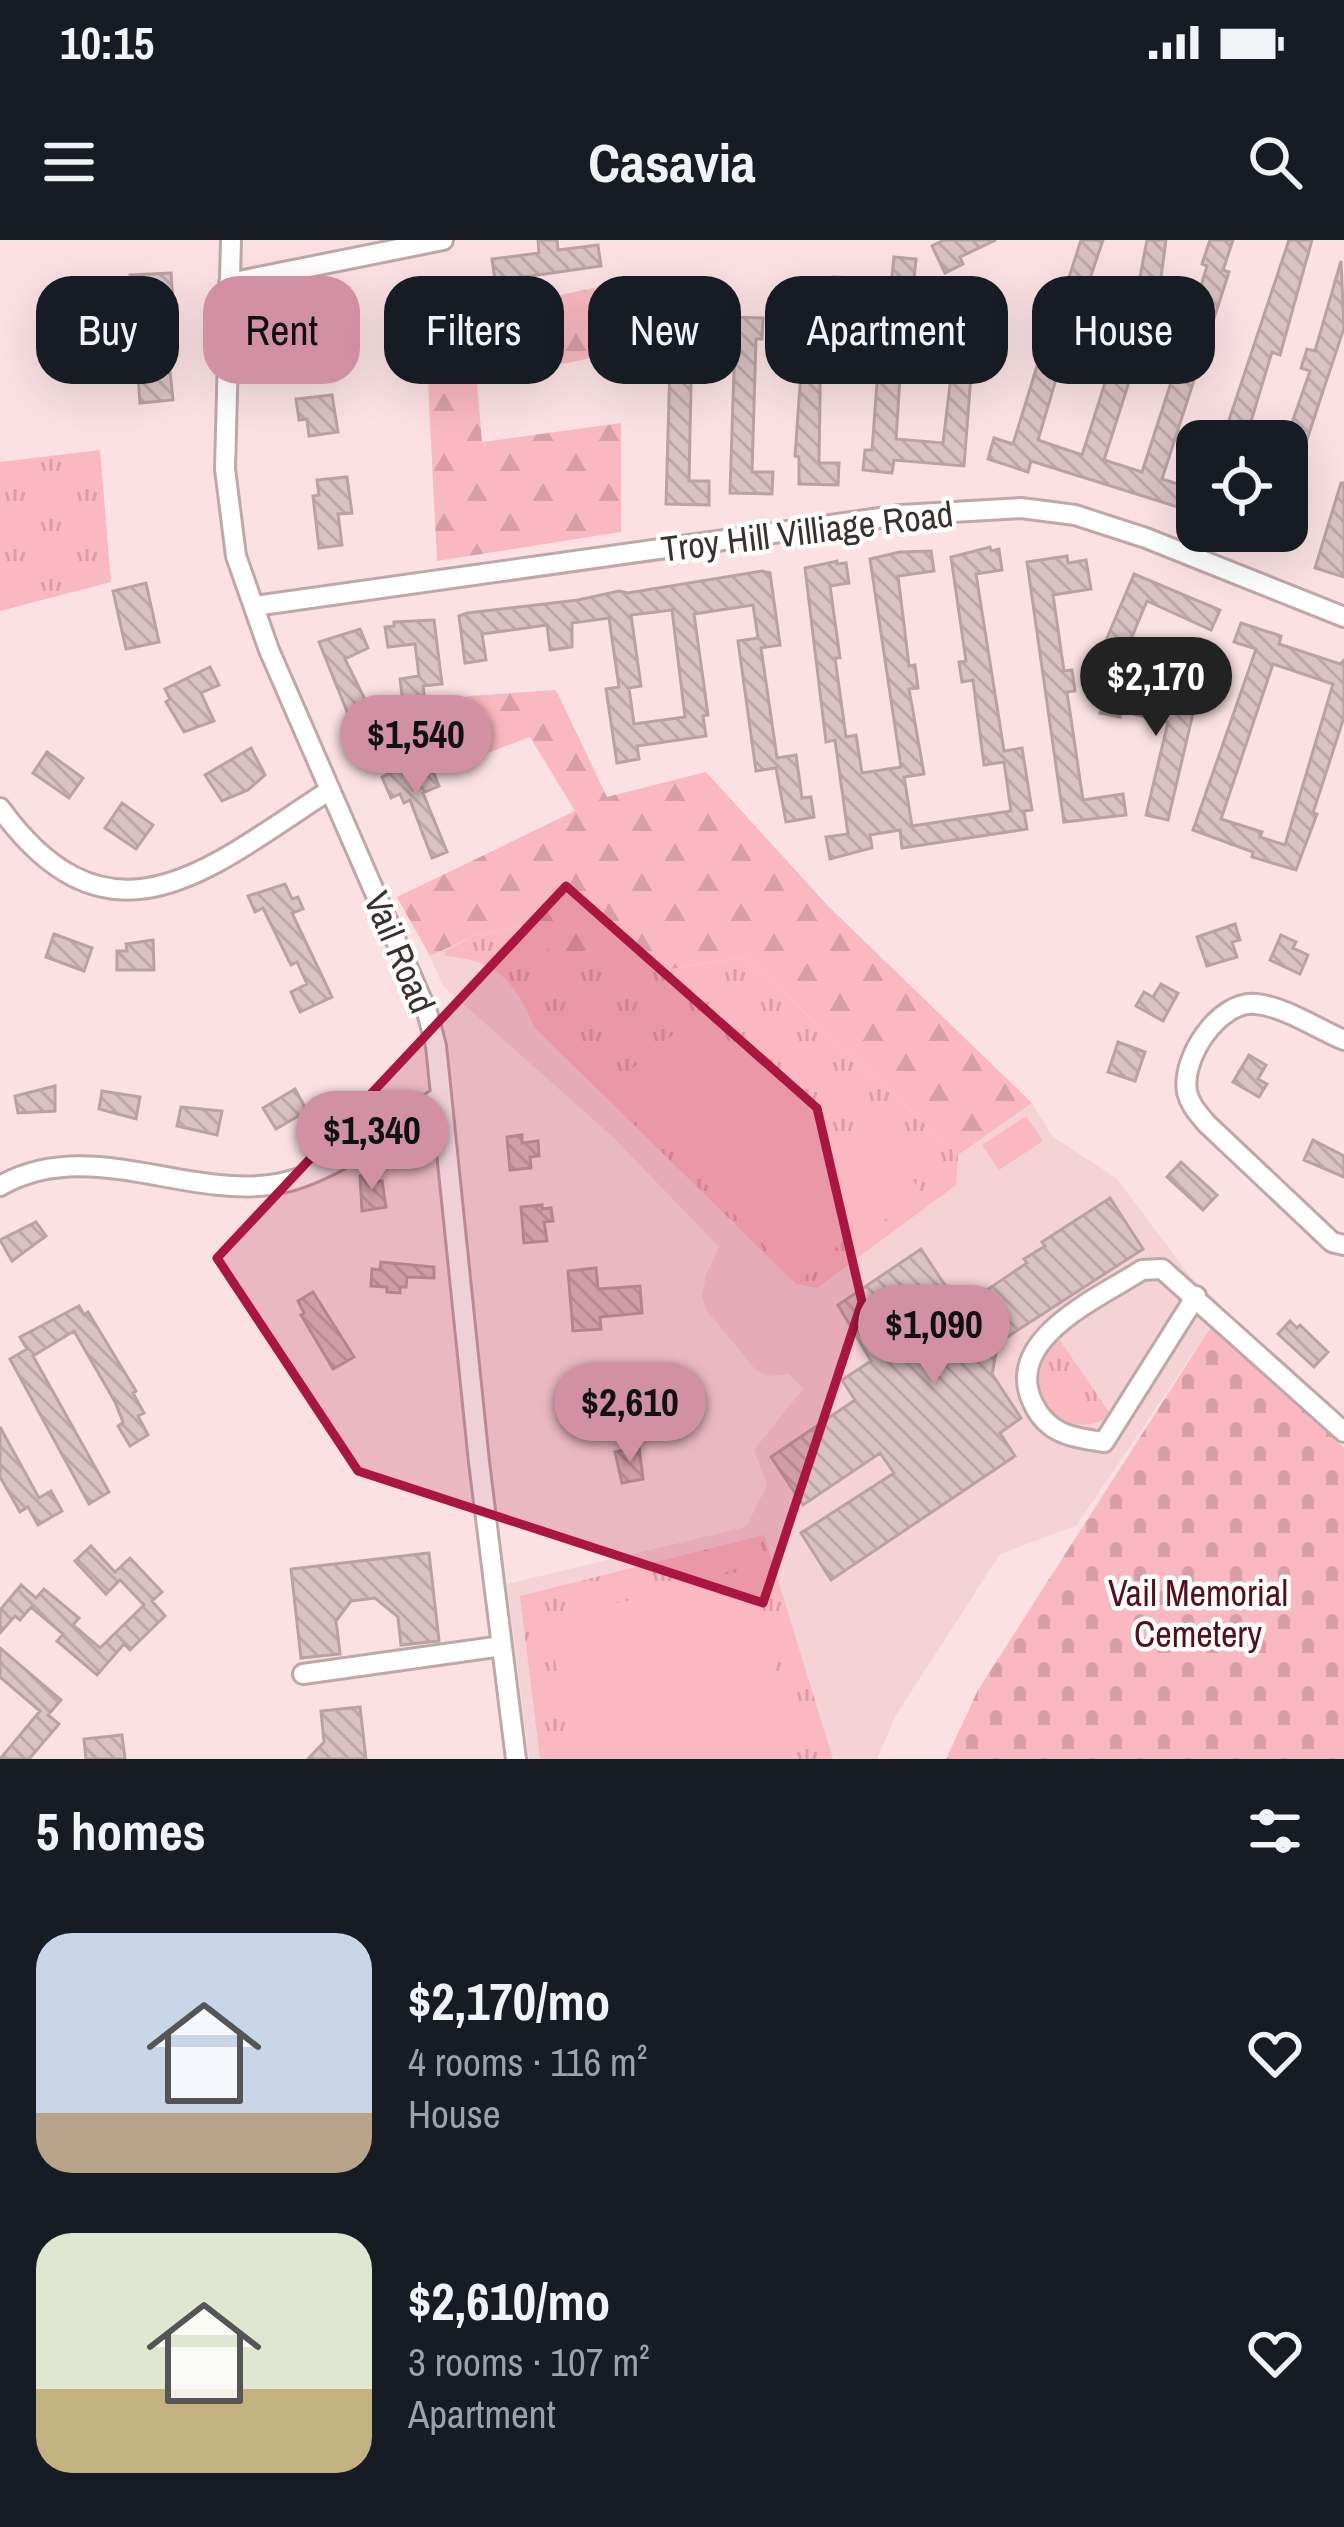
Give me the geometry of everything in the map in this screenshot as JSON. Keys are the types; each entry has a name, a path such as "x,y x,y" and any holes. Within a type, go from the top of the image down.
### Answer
{"street":[{"name":"Vail Road","path":"230,276 231,240"},
{"path":"269,276 443,240"},
{"name":"Vail Road","path":"227,384 225,469 236,556 269,650 427,1012 436,1046 516,1759"},
{"name":"Troy Hill Villiage Road","path":"254,606 902,515 1021,508 1075,515 1146,538 1344,617"},
{"path":"0,808 21,836 62,871 103,887 142,890 207,871 330,790"},
{"path":"1344,1040 1273,1008 1241,1006 1202,1040 1186,1086 1192,1107 1207,1124 1332,1242 1344,1245"},
{"path":"0,1186 34,1170 76,1165 223,1185 285,1183 328,1164 440,1097"},
{"path":"1196,1297 1104,1442 1064,1436 1035,1409 1025,1376 1037,1343 1142,1270 1162,1269 1196,1297 1344,1432"},
{"path":"303,1673 502,1646"}],"highlighted area":[{"path":"566,886 817,1108 862,1302 763,1603 358,1471 217,1258"}],"shaded area":[{"path":"474,936 958,1154 1032,1103 1052,1136 1116,1178 1190,1276 1220,1304 1214,1322 1077,1525 1000,1554 896,1715 877,1759 529,1759 507,1584 746,1527 767,1485 754,1450 803,1389 789,1374 767,1376 755,1369 707,1311 702,1296 719,1247 614,1138 443,986 430,956"}],"green space":[{"path":"588,289 588,359 564,364 564,294"},
{"path":"428,384 477,384 482,442 621,423 621,532 437,561"},
{"path":"100,450 111,582 0,611 0,462"},
{"path":"556,690 607,797 706,772 828,906 1032,1103 958,1155 745,957 641,974 585,950 558,961 527,925 474,936 430,956 397,897 575,811 530,737 453,766 433,711 469,696"},
{"path":"527,925 641,974 745,957 958,1155 956,1185 817,1288 796,1284 535,1028 520,997 502,976 478,962 445,956 445,951 474,936"},
{"path":"701,1011 732,1048 744,1037 845,1143 872,1121 921,1192 852,1246 845,1239 799,1282 651,1126 662,1115 626,1074"},
{"path":"1026,1116 1043,1141 999,1170 982,1145"},
{"name":"Vail Memorial Cemetery","path":"1214,1322 1344,1448 1344,1759 946,1759 978,1690"},
{"path":"1057,1336 1111,1415 1080,1425 1052,1415 1042,1404 1034,1376 1040,1356"},
{"path":"764,1535 833,1759 540,1759 520,1596"},
{"path":"753,1569 795,1759 576,1759 546,1618 631,1600 630,1594"}],"building":[{"path":"538,240 557,240 558,250 598,245 601,266 494,276 492,259 539,253"},
{"path":"944,240 996,240 960,257 963,264 945,273 932,246"},
{"path":"1081,240 1103,240 1091,276 1069,276"},
{"path":"1147,240 1166,240 1161,276 1140,276"},
{"path":"1210,240 1233,240 1223,270 1229,272 1215,315 1215,276 1204,276 1207,266 1202,264"},
{"path":"1289,240 1312,240 1280,355 1272,352 1251,420 1229,420"},
{"path":"894,257 916,259 914,276 892,276"},
{"path":"1341,261 1344,328 1308,437 1308,420 1293,420 1310,371 1301,368 1307,349 1315,351"},
{"path":"741,317 763,318 762,339 756,339 752,472 773,472 772,494 730,493 734,384 741,384"},
{"path":"1032,382 1055,384 1038,440 1082,455 1105,384 1128,384 1104,460 1142,472 1171,384 1193,384 1181,420 1176,420 1176,436 1162,479 1176,483 1176,506 1031,461 1028,472 988,459 994,438 1013,444"},
{"path":"138,384 171,384 173,400 140,403"},
{"path":"669,384 691,384 689,481 709,481 709,505 666,504"},
{"path":"800,384 820,384 819,463 839,463 838,485 799,484 799,457 795,456"},
{"path":"877,384 900,384 896,439 943,443 950,384 970,384 964,466 894,460 892,473 863,470 865,450 872,450"},
{"path":"332,395 338,432 309,436 307,419 299,420 296,399"},
{"path":"347,477 352,513 338,514 342,545 319,548 313,496 319,495 317,480"},
{"path":"1344,483 1344,577 1315,568"},
{"path":"990,547 991,551 999,549 1002,570 976,574 1004,751 1022,748 1032,810 1024,811 1027,829 902,848 900,830 870,835 872,848 830,859 826,837 848,834 835,740 826,742 805,568 846,563 849,583 830,586 840,658 835,658 846,737 856,735 862,773 901,767 870,559 931,551 934,571 898,576 909,666 915,665 918,688 909,689 924,774 904,777 912,826 1011,811 1004,762 984,765 973,680 962,682 959,662 966,661 951,557"},
{"path":"1067,556 1068,563 1086,560 1091,589 1053,595 1064,671 1072,670 1075,691 1067,692 1083,800 1123,794 1126,815 1064,822 1027,562"},
{"path":"770,573 780,645 761,648 777,758 796,755 802,798 811,797 814,817 786,822 776,768 756,771 738,641 758,638 753,605 694,614 708,715 703,716 706,736 637,746 639,759 617,763 606,689 619,687 609,618 572,623 572,647 550,650 547,625 482,634 486,660 465,663 459,616","holes":["672,610 685,717 634,724 629,688 641,686 631,615"]},
{"path":"1134,574 1220,610 1211,630 1147,601 1131,639 1137,642 1129,661 1102,650"},
{"path":"146,583 159,642 126,649 113,591"},
{"path":"434,620 442,684 423,686 425,700 403,702 400,679 419,676 415,644 388,647 385,627 394,622"},
{"path":"1241,623 1281,636 1279,644 1340,664 1344,660 1344,717 1296,870 1252,857 1253,852 1193,830 1256,649 1234,642","holes":["1273,664 1333,684 1285,845 1221,819"]},
{"path":"360,629 368,648 345,659 370,710 377,707 386,727 358,739 319,642"},
{"path":"210,667 219,685 201,693 214,721 184,732 166,702 170,699 165,689"},
{"path":"1106,684 1176,700 1175,705 1194,709 1168,820 1146,815 1168,722 1121,711 1120,717 1100,713"},
{"path":"412,746 423,773 432,769 439,786 423,793 447,852 432,858 410,800 404,803 400,794 391,798 382,777 390,773 385,762 399,756 414,791 408,747"},
{"path":"251,748 265,775 248,790 222,801 205,775"},
{"path":"47,752 83,778 69,798 33,773"},
{"path":"122,803 153,825 136,849 105,828"},
{"path":"285,884 303,909 292,913 332,997 300,1012 291,992 307,984 297,962 291,965 263,908 255,912 248,896"},
{"path":"1235,924 1240,940 1232,942 1237,957 1207,966 1197,937"},
{"path":"54,934 92,948 84,971 46,957"},
{"path":"1281,935 1308,955 1300,974 1270,960"},
{"path":"153,940 154,970 117,970 117,951 127,951 126,944"},
{"path":"1161,984 1178,993 1163,1021 1136,1006 1144,992 1153,997"},
{"path":"1118,1042 1145,1052 1135,1081 1108,1072"},
{"path":"1249,1055 1266,1065 1258,1079 1267,1084 1259,1097 1233,1082"},
{"path":"55,1086 55,1111 18,1113 15,1096"},
{"path":"295,1089 307,1111 276,1129 263,1108"},
{"path":"102,1091 140,1097 136,1119 99,1109"},
{"path":"181,1107 222,1111 217,1135 177,1126"},
{"path":"522,1135 522,1143 538,1141 539,1156 530,1157 531,1168 510,1170 507,1137"},
{"path":"1313,1140 1344,1156 1344,1177 1304,1160"},
{"path":"1181,1162 1217,1195 1203,1210 1167,1177"},
{"path":"376,1174 377,1182 382,1181 386,1207 362,1211 360,1176"},
{"path":"1110,1198 1143,1249 998,1343 992,1374 1021,1418 1000,1433 1015,1456 831,1580 801,1533 894,1473 880,1453 803,1505 771,1457 855,1400 842,1380 871,1361 838,1305 921,1249 960,1308 1027,1263 1024,1259 1045,1246 1042,1242"},
{"path":"542,1205 542,1209 551,1208 553,1221 544,1222 547,1241 524,1243 521,1207"},
{"path":"36,1222 46,1236 12,1261 0,1240"},
{"path":"381,1262 434,1267 434,1278 407,1277 400,1293 387,1292 387,1287 371,1286 372,1269 380,1270"},
{"path":"596,1268 598,1289 640,1286 642,1313 600,1317 601,1329 573,1331 568,1271"},
{"path":"313,1292 354,1357 333,1369 301,1315 298,1301"},
{"path":"79,1306 84,1315 88,1312 136,1391 144,1413 138,1416 148,1435 130,1446 118,1426 123,1422 115,1402 74,1331 33,1356 109,1492 89,1504 10,1359 27,1349 20,1337"},
{"path":"1290,1321 1328,1352 1314,1367 1278,1334"},
{"path":"0,1427 39,1498 51,1491 62,1511 38,1525 28,1507 20,1512 0,1477"},
{"path":"639,1447 643,1479 622,1483 615,1452"},
{"path":"91,1546 115,1572 130,1558 162,1592 152,1601 165,1616 130,1650 124,1644 97,1675 57,1641 63,1634 31,1607 0,1633 0,1610 21,1585 36,1598 44,1589 79,1618 73,1625 100,1648 144,1605 120,1580 106,1594 75,1561"},
{"path":"429,1553 439,1641 401,1645 398,1617 375,1598 351,1601 336,1621 340,1654 301,1658 291,1569"},
{"path":"0,1648 61,1700 48,1715 59,1724 29,1759 0,1759 40,1711 0,1677"},
{"path":"360,1707 366,1759 308,1759 324,1742 321,1711"},
{"path":"122,1735 125,1759 86,1759 84,1739"}]}
